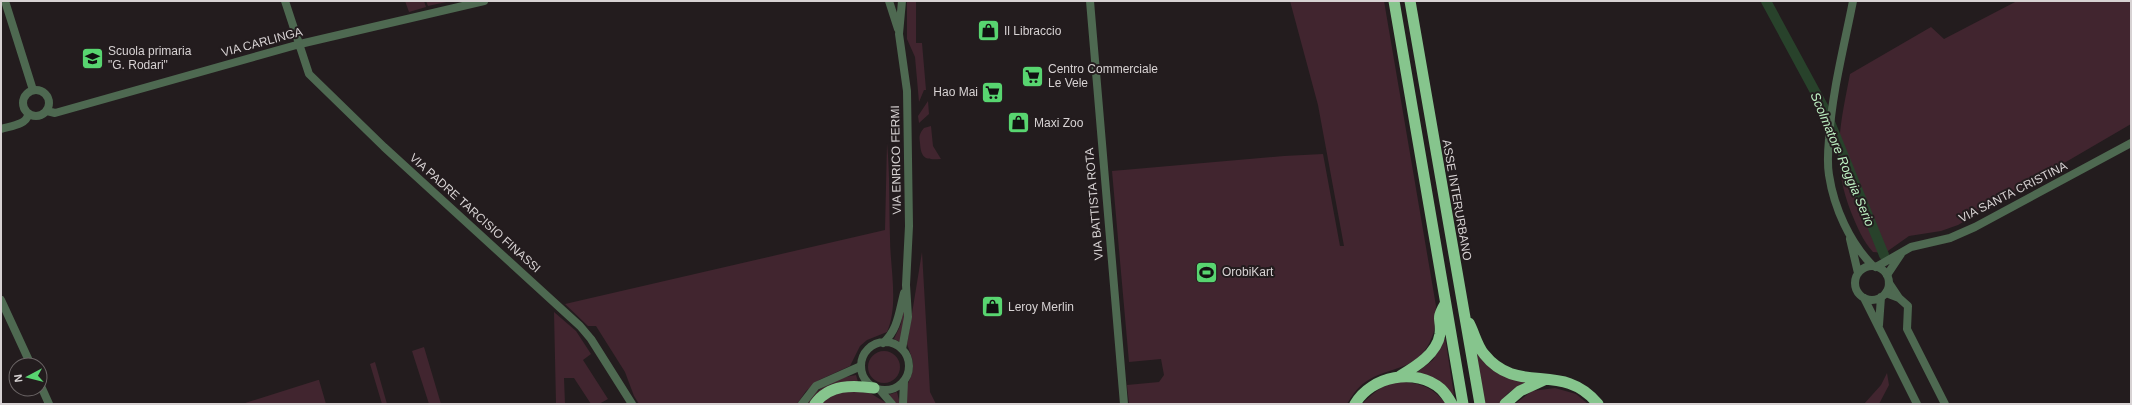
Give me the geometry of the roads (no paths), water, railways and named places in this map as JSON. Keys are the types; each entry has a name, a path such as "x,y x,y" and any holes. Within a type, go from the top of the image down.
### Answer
{"highway":[{"path":"1394,1 1463,404"},
{"name":"ASSE INTERURBANO","path":"1410,1 1480,404"},
{"path":"1355,404 1365,391 1373,386 1400,376 1421,362 1436,344 1440,334 1439,314 1445,304"},
{"path":"1463,312 1483,353 1500,370 1521,377 1566,381 1577,385 1586,391 1598,404"},
{"path":"1400,376 1433,384 1441,389 1452,404"},
{"path":"1505,404 1520,391 1549,379"},
{"path":"815,404 828,392 843,386 877,389"}],"street":[{"path":"5,1 33,90"},
{"name":"VIA PADRE TARCISIO FINASSI","path":"285,1 310,74 384,147 580,326 595,344 632,404"},
{"name":"VIA CARLINGA","path":"1,129 22,123 28,115 39,117 47,111 56,113 300,44 484,1"},
{"name":"VIA ENRICO FERMI","path":"889,1 899,34 907,91 909,226 906,285 908,317 902,349 908,361 907,375 904,381 903,404"},
{"name":"VIA ENRICO FERMI","path":"899,34 902,1"},
{"name":"VIA BATTISTA ROTA","path":"1090,1 1124,404"},
{"path":"1853,1 1834,94 1828,174 1842,219 1860,253 1888,279 1899,298 1908,306 1907,329 1945,404"},
{"path":"28,115 24,110 23,99 28,92 33,90 43,92 48,96 49,105 47,111"},
{"name":"VIA SANTA CRISTINA","path":"1874,266 1919,243 1941,240 1975,227 2131,143"},
{"path":"1850,235 1858,273 1855,287 1864,298 1917,404"},
{"path":"1878,326 1883,295 1888,279 1903,251"},
{"path":"1858,273 1865,268 1874,266"},
{"name":"VIA ENRICO FERMI","path":"861,366 862,359 870,348 883,343 891,335 897,323 906,285"},
{"path":"1864,298 1873,300 1883,295 1899,298"},
{"path":"1,300 27,357"},
{"path":"883,343 890,343 902,349"},
{"path":"802,404 816,386 861,366 864,379 892,404"},
{"path":"877,389 893,389 904,381"}],"waterway":[{"name":"Scolmatore Roggia Serio","path":"1766,1 1825,110 1884,255"}],"place":[{"name":"Il Libraccio","path":"989,31"},
{"name":"Scuola primaria \"G. Rodari\"","path":"93,58"},
{"name":"Centro Commerciale Le Vele","path":"1033,76"},
{"name":"Hao Mai","path":"993,92"},
{"name":"Maxi Zoo","path":"1019,123"},
{"name":"OrobiKart","path":"1207,272"},
{"name":"Leroy Merlin","path":"993,307"}]}
